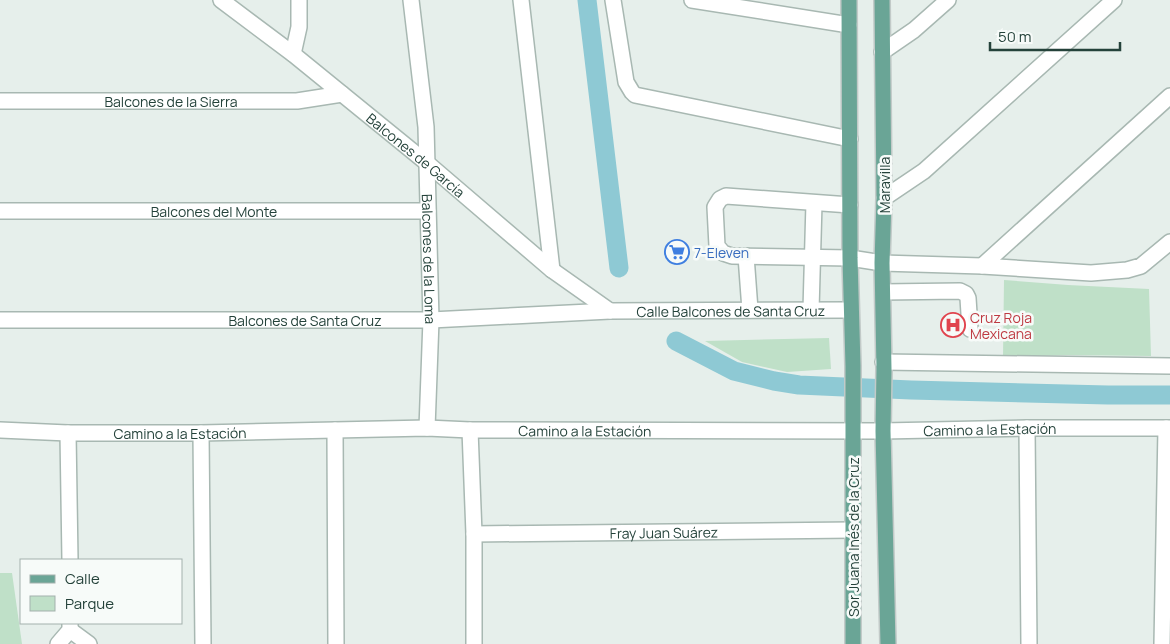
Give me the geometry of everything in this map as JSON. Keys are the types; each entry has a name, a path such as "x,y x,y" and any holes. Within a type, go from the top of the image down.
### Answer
{"main road":[{"path":"849,0 851,310"},
{"name":"Maravilla","path":"882,0 884,198 882,263 883,431"},
{"name":"Sor Juana Inés de la Cruz","path":"851,310 853,366 853,644"},
{"path":"883,431 888,644"}],"street":[{"name":"Balcones de García","path":"221,0 293,54 427,163 552,270 610,311"},
{"path":"293,54 299,27 299,0"},
{"name":"Balcones de la Loma","path":"411,0 426,127 431,320 428,428"},
{"path":"522,0 552,270"},
{"path":"613,0 626,82 628,88 635,95 850,139"},
{"path":"692,0 849,25"},
{"path":"882,52 914,30 948,0"},
{"path":"884,198 924,171 1114,0"},
{"name":"Balcones de la Sierra","path":"0,101 297,101 342,94"},
{"path":"982,266 1170,96"},
{"path":"850,205 726,196 720,199 714,208 718,246 724,253 732,256 850,258 882,263 982,266 1091,273 1127,270 1141,266 1170,242"},
{"path":"812,310 814,202"},
{"name":"Balcones del Monte","path":"0,211 428,211"},
{"path":"746,256 750,310"},
{"path":"883,292 960,291 966,294 968,298 970,329"},
{"name":"Calle Balcones de Santa Cruz","path":"610,311 851,310"},
{"name":"Balcones de Santa Cruz","path":"0,320 431,320 610,311"},
{"path":"884,366 1170,366"},
{"name":"Camino a la Estación","path":"0,430 68,433 201,433 428,428 470,430 883,431 1168,428"},
{"path":"1027,428 1029,644"},
{"path":"1162,644 1168,428"},
{"path":"335,430 336,644"},
{"path":"470,430 474,534 474,644"},
{"path":"68,433 70,559"},
{"path":"201,433 203,644"},
{"name":"Fray Juan Suárez","path":"474,534 853,530"},
{"path":"58,644 70,626 89,644"}],"green space":[{"path":"1004,280 1149,289 1151,356 1067,355 1003,357"},
{"path":"829,338 831,369 787,372 742,362 705,341"},
{"path":"0,573 12,573 22,644 0,644"}],"waterway":[{"path":"587,0 619,268"},
{"path":"676,341 734,371 799,385 911,390 1170,395"}],"place":[{"name":"7-Eleven","path":"677,252"},
{"name":"Cruz Roja Mexicana","path":"953,325"}]}
